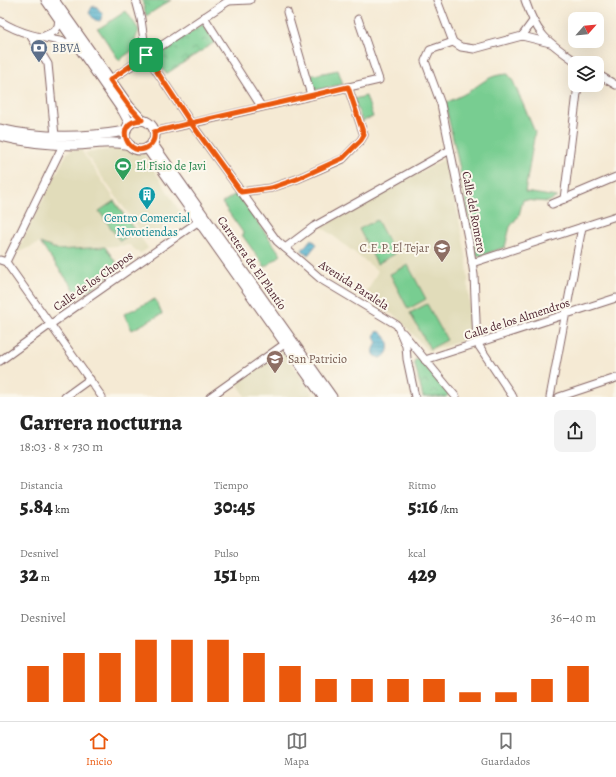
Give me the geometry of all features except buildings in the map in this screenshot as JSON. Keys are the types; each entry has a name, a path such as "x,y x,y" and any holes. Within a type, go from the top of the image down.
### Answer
{"street":[{"path":"46,0 123,111 128,127 126,139 130,146"},
{"path":"0,136 15,140 64,145 116,142 138,150 149,146 154,132 150,124 142,120 129,106 54,0"},
{"name":"Avenida Paralela","path":"136,0 141,19 146,55 191,123 277,241 322,280 397,325"},
{"path":"110,80 229,1 250,0"},
{"path":"437,0 453,42 461,47 474,49 522,36 550,43"},
{"path":"525,0 538,30 550,43 568,56"},
{"path":"287,12 311,95"},
{"path":"204,17 261,106"},
{"path":"41,37 55,31 58,26 59,18"},
{"path":"154,132 261,106 379,80 358,19"},
{"path":"0,21 18,31 30,35 76,44"},
{"path":"522,36 533,21"},
{"path":"30,35 48,64 55,136"},
{"name":"Calle del Romero","path":"453,42 437,46 430,50 425,61 442,104 472,263 477,343"},
{"path":"604,78 616,85"},
{"path":"241,192 271,188 297,179 343,158 364,135 348,87"},
{"path":"564,199 577,92"},
{"path":"0,129 17,134 77,137 128,127 134,122 142,120"},
{"path":"64,145 3,261 102,397"},
{"name":"Carretera de El Plantío","path":"149,146 199,221 323,397"},
{"name":"Carretera de El Plantío","path":"149,146 332,397"},
{"path":"285,248 313,227 450,150"},
{"path":"552,204 616,177"},
{"path":"472,263 616,216"},
{"name":"Calle de los Chopos","path":"0,361 50,324 199,221"},
{"path":"550,397 582,227"},
{"name":"Calle de los Almendros","path":"425,360 616,298"},
{"path":"397,325 456,397"},
{"path":"397,325 406,346 407,359 416,397"},
{"path":"210,397 286,343"},
{"path":"477,343 513,397"},
{"path":"407,359 412,354 420,354"},
{"path":"559,397 616,378"},
{"path":"65,397 90,379"}],"shaded area":[{"path":"125,147 144,154 182,215 147,240 85,153"},
{"path":"72,150 81,150 148,248 140,254 130,245 58,250 40,243 16,253 67,153"},
{"path":"445,160 448,164 467,261 471,336 469,339 428,351 397,317 364,298 378,271 322,227"},
{"name":"San Patricio","path":"283,351 313,394 309,397 246,397 237,383"}],"green space":[{"path":"142,0 171,0 146,16"},
{"path":"126,11 139,30 131,47 133,50 119,60 98,29"},
{"path":"203,24 215,42 166,74 155,56"},
{"path":"338,70 343,84 315,90 312,88 309,76"},
{"path":"508,74 513,81 535,132 525,192 557,197 548,202 523,200 519,215 510,227 505,247 480,256 477,255 445,103 468,92 491,77"},
{"path":"366,96 373,117 362,121 354,99"},
{"path":"237,193 281,255 265,267 242,235 244,234 222,203"},
{"path":"114,201 135,231 120,241 99,211"},
{"path":"377,220 395,254 377,264 359,229"},
{"path":"40,243 58,250 105,247 120,268 79,296"},
{"path":"408,265 426,299 408,309 390,274"},
{"path":"155,299 162,314 132,330 124,314"},
{"path":"427,304 447,340 430,349 410,313"},
{"path":"418,358 449,394 446,397 423,397 414,361"}],"water":[{"path":"95,6 103,15 100,21 95,20 89,13 92,7"},
{"path":"311,239 317,244 308,255 302,250"},
{"path":"378,331 385,336 388,345 387,353 380,358 374,354 377,343 374,337"}],"place":[{"name":"BBVA","path":"39,63"},
{"name":"El Fisio de Javi","path":"123,181"},
{"name":"Centro Comercial Novotiendas","path":"147,210"},
{"name":"C.E.P. El Tejar","path":"442,263"},
{"name":"San Patricio","path":"275,374"}],"route":[{"path":"146,55 110,80 129,106 142,120 138,120 127,127 125,135 127,142 133,148 142,150 150,146 154,140 154,132 191,123 241,192 271,188 297,179 343,158 364,135 348,87 191,123 146,55"}]}
